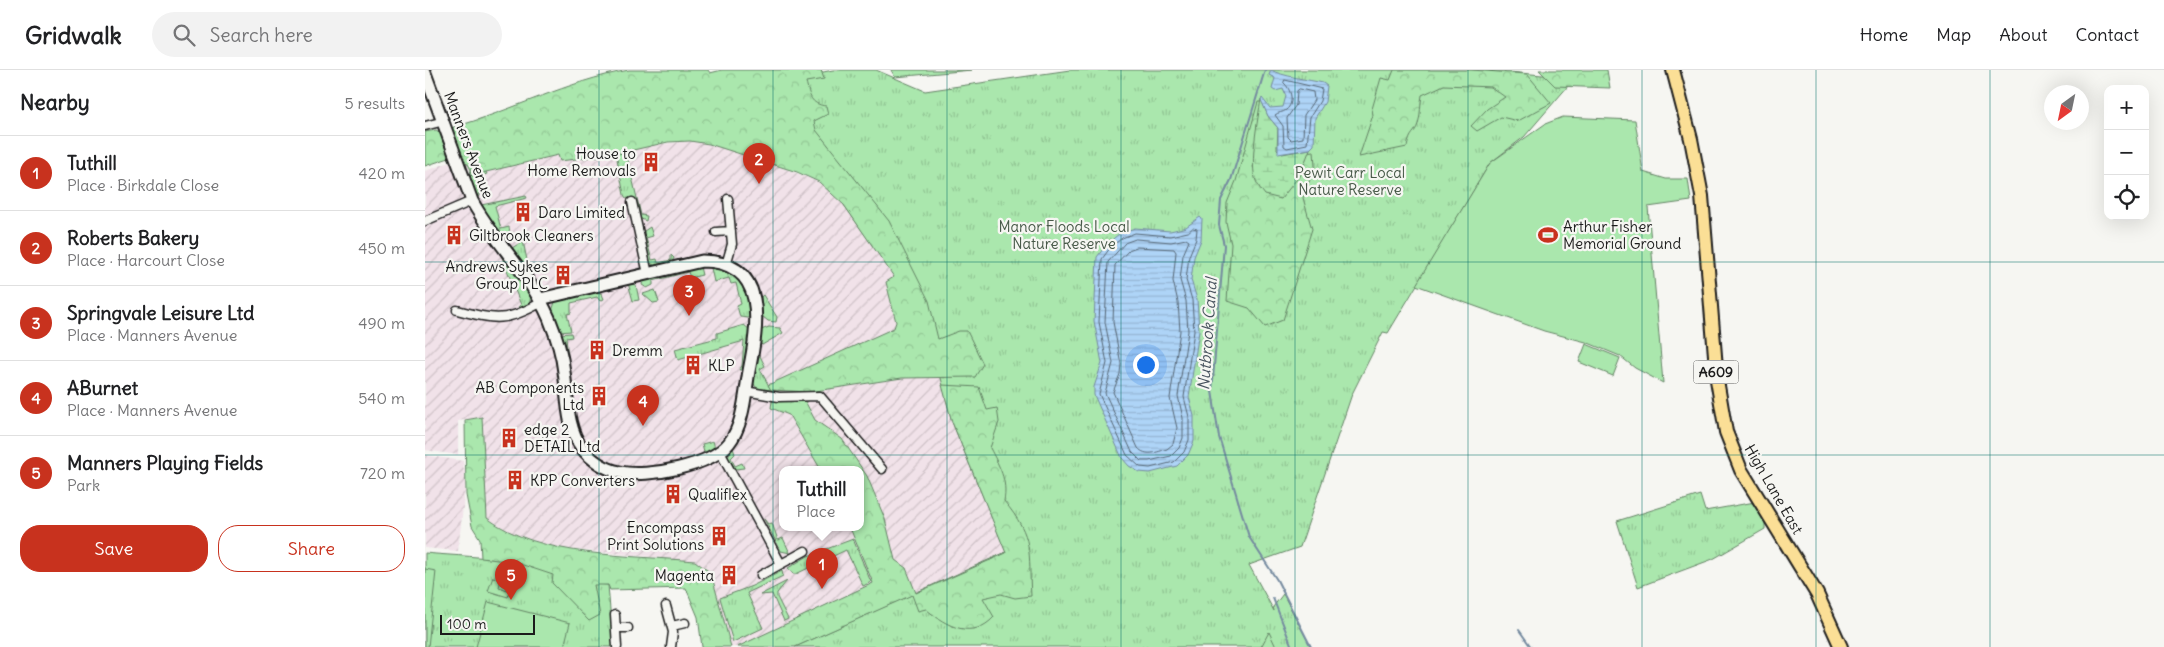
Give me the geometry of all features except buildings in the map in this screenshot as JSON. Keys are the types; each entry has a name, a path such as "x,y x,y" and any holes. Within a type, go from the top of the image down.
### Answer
{"main road":[{"name":"High Lane East","path":"1673,70 1691,139 1702,196 1709,258 1716,364 1726,432 1741,470 1812,586 1841,647"}],"street":[{"name":"Manners Avenue","path":"425,73 472,202 525,274 541,300 561,357 571,424 578,442 588,455 607,468 629,473 654,471 696,463 720,452 735,432 745,391 757,312 754,296 749,284 737,272 726,265"},
{"path":"425,126 444,121"},
{"path":"457,310 501,319 514,316 541,300 648,274 702,262 726,265 731,249 728,199"},
{"path":"425,221 472,202"},
{"path":"632,202 648,274"},
{"path":"716,232 731,231"},
{"path":"745,391 779,397 820,396 832,416 882,469"},
{"path":"720,452 781,564"},
{"path":"761,575 805,551"},
{"path":"666,606 672,626 671,647"},
{"path":"615,615 617,647"},
{"path":"672,626 685,623"},
{"path":"616,628 628,628"}],"shaded area":[{"path":"690,141 709,144 768,162 819,182 844,205 895,277 886,282 896,322 894,328 770,390 809,392 902,378 941,378 952,422 1006,553 916,593 905,568 737,647 731,647 711,573 695,561 555,548 513,534 487,518 482,417 458,421 458,455 425,450 425,171 462,158 468,164 470,175 559,155"},
{"path":"425,455 463,461 466,480 458,551 425,548"}],"green space":[{"path":"629,70 708,70 710,73 722,70 821,70 824,79 806,82 814,101 826,106 828,114 814,121 816,130 889,221 929,301 938,339 959,331 967,331 983,364 975,377 902,378 809,392 771,390 768,385 894,328 896,322 886,282 894,277 844,205 819,182 797,172 709,144 690,141 668,142 616,154 560,161 558,155 469,176 471,170 468,164 464,163 451,128 584,81"},
{"name":"Manor Floods Local Nature Reserve","path":"833,70 876,70 925,91 1070,70 1487,70 1575,78 1524,137 1490,163 1388,333 1383,332 1352,394 1300,547 1249,565 1274,611 1273,607 1283,594 1311,647 795,647 1006,552 952,422 927,322 844,205 795,78"},
{"path":"891,70 972,70 895,77"},
{"path":"1394,70 1471,70 1527,74 1551,103 1518,121 1501,117 1477,131 1471,126 1487,109 1505,97 1491,87 1444,85 1422,95 1418,124 1407,147 1359,157 1373,115 1372,109 1381,78 1390,80"},
{"path":"1539,70 1607,70 1610,88 1555,86"},
{"path":"1261,99 1268,116 1278,128 1277,149 1282,154 1310,149 1300,175 1281,199 1265,195 1257,183 1254,174 1255,141"},
{"path":"1258,102 1261,102 1291,153 1314,151 1315,166 1303,198 1312,229 1283,320 1265,327 1249,308 1227,301 1231,244 1226,222 1227,203 1236,181"},
{"name":"Arthur Fisher Memorial Ground","path":"1563,117 1635,120 1643,172 1666,179 1688,179 1691,201 1648,207 1663,383 1635,368 1620,356 1586,342 1544,331 1416,285 1490,163 1545,124"},
{"path":"436,130 441,133 449,158 425,166 425,132"},
{"path":"626,152 641,215 647,216 646,221 639,218 632,199 626,198 624,195 616,154"},
{"path":"486,172 487,174 478,177 480,196 478,197 469,176"},
{"path":"526,196 527,198 495,206 501,229 509,227 510,233 517,235 508,241 502,237 481,205"},
{"path":"650,227 653,236 646,238 652,260 657,259 658,263 671,260 671,255 674,258 672,262 655,266 649,262 643,236 644,231"},
{"path":"523,241 528,265 526,266 512,248"},
{"path":"499,250 531,295 529,306 521,310 519,306 521,305"},
{"path":"700,267 702,275 690,278 688,272 653,281 653,285 647,288 642,285 643,280"},
{"path":"711,268 729,274 741,284 748,299 751,317 740,317 737,306 741,304 736,283 731,284 729,278 714,282"},
{"path":"628,283 636,285 639,300 633,301"},
{"path":"655,290 659,302 653,303 643,294"},
{"path":"596,291 602,294 604,299 600,301 597,297 571,303 571,313 567,314 571,331 560,332 552,311 555,302"},
{"path":"763,295 777,317 776,322 768,321 762,316 761,297"},
{"path":"744,325 750,330 743,370 739,370 742,366 744,341 678,360 675,349 717,338 717,333"},
{"path":"769,327 780,328 783,333 762,345 759,342 761,330"},
{"path":"571,333 572,337 566,338 569,367 560,334"},
{"path":"1586,344 1620,358 1613,376 1579,362"},
{"path":"760,356 765,366 760,369 771,390 757,388 752,382 756,357"},
{"path":"942,385 979,387 987,410 997,408 999,422 990,448 1004,480 1004,501 1021,525 1025,535 1029,556 1031,596 1015,598 1001,594 983,598 994,617 986,624 977,628 969,629 951,626 926,609 918,611 912,595 795,647 737,647 873,583 851,531 864,531 864,472 885,519 895,560 906,568 916,593 1006,553 952,422"},
{"path":"772,401 805,401 815,420 842,439 860,466 819,466 789,415 771,408"},
{"path":"482,417 487,518 509,531 533,541 559,548 615,555 695,561 711,573 731,647 702,647 698,617 686,588 610,590 608,585 594,585 600,615 589,621 552,583 553,575 514,562 481,558 480,539 472,526 466,495 465,420"},
{"path":"713,441 715,448 705,455 702,444"},
{"path":"733,448 735,454 731,458 735,466 742,463 744,468 735,469 728,457"},
{"path":"1700,495 1705,511 1755,502 1765,523 1765,529 1713,559 1638,587 1617,521"},
{"path":"764,519 768,524 772,523 778,540 783,538 790,553 781,551"},
{"path":"853,539 871,582 863,586 846,550 796,574 793,574 788,568 808,556"},
{"path":"425,553 503,560 584,582 608,585 613,647 425,647"},
{"path":"425,569 436,571 428,647 425,647"},
{"path":"782,571 783,576 747,593 763,628 733,642 720,598 752,586"},
{"path":"493,577 501,580 499,587 510,591 508,597 488,591"},
{"path":"787,581 777,593 777,597 788,619 784,621 772,594 760,595"},
{"path":"488,602 570,623 564,647 476,647"},
{"path":"1269,632 1276,647 1261,647"}],"water":[{"path":"1271,70 1288,76 1323,83 1327,86 1325,102 1315,118 1314,145 1310,149 1278,154 1278,128 1268,116 1261,100 1262,98 1270,108 1283,107 1286,96 1283,89 1275,91 1272,89 1275,78 1269,75"},
{"path":"1200,217 1202,219 1201,240 1194,257 1191,280 1197,299 1199,331 1189,397 1194,416 1194,441 1188,455 1177,466 1150,473 1139,472 1129,466 1122,458 1094,395 1094,387 1102,363 1094,321 1097,257 1107,244 1120,233 1135,228 1170,231 1186,227"}],"waterway":[{"name":"Nutbrook Canal","path":"1265,70 1231,180 1221,200 1219,225 1224,245 1212,391 1219,437 1249,537 1277,580 1311,647"},
{"path":"1273,598 1292,647"},
{"path":"1519,630 1531,647"}],"place":[{"name":"House to Home Removals","path":"651,162"},
{"name":"Roberts Bakery","path":"759,184"},
{"name":"Daro Limited","path":"523,212"},
{"name":"Giltbrook Cleaners","path":"454,235"},
{"name":"Arthur Fisher Memorial Ground","path":"1548,235"},
{"name":"Andrews Sykes Group PLC","path":"563,275"},
{"name":"Springvale Leisure Ltd","path":"689,316"},
{"name":"Dremm","path":"597,350"},
{"name":"KLP","path":"693,365"},
{"name":"AB Components Ltd","path":"599,396"},
{"name":"ABurnet","path":"643,426"},
{"name":"edge 2 DETAIL Ltd","path":"509,438"},
{"name":"KPP Converters","path":"515,480"},
{"name":"Qualiflex","path":"673,494"},
{"name":"Encompass Print Solutions","path":"719,536"},
{"name":"Magenta","path":"729,575"},
{"name":"Tuthill","path":"822,589"},
{"name":"Manners Playing Fields","path":"511,600"}],"park label":[{"name":"Pewit Carr Local Nature Reserve","path":"1350,180"}]}
